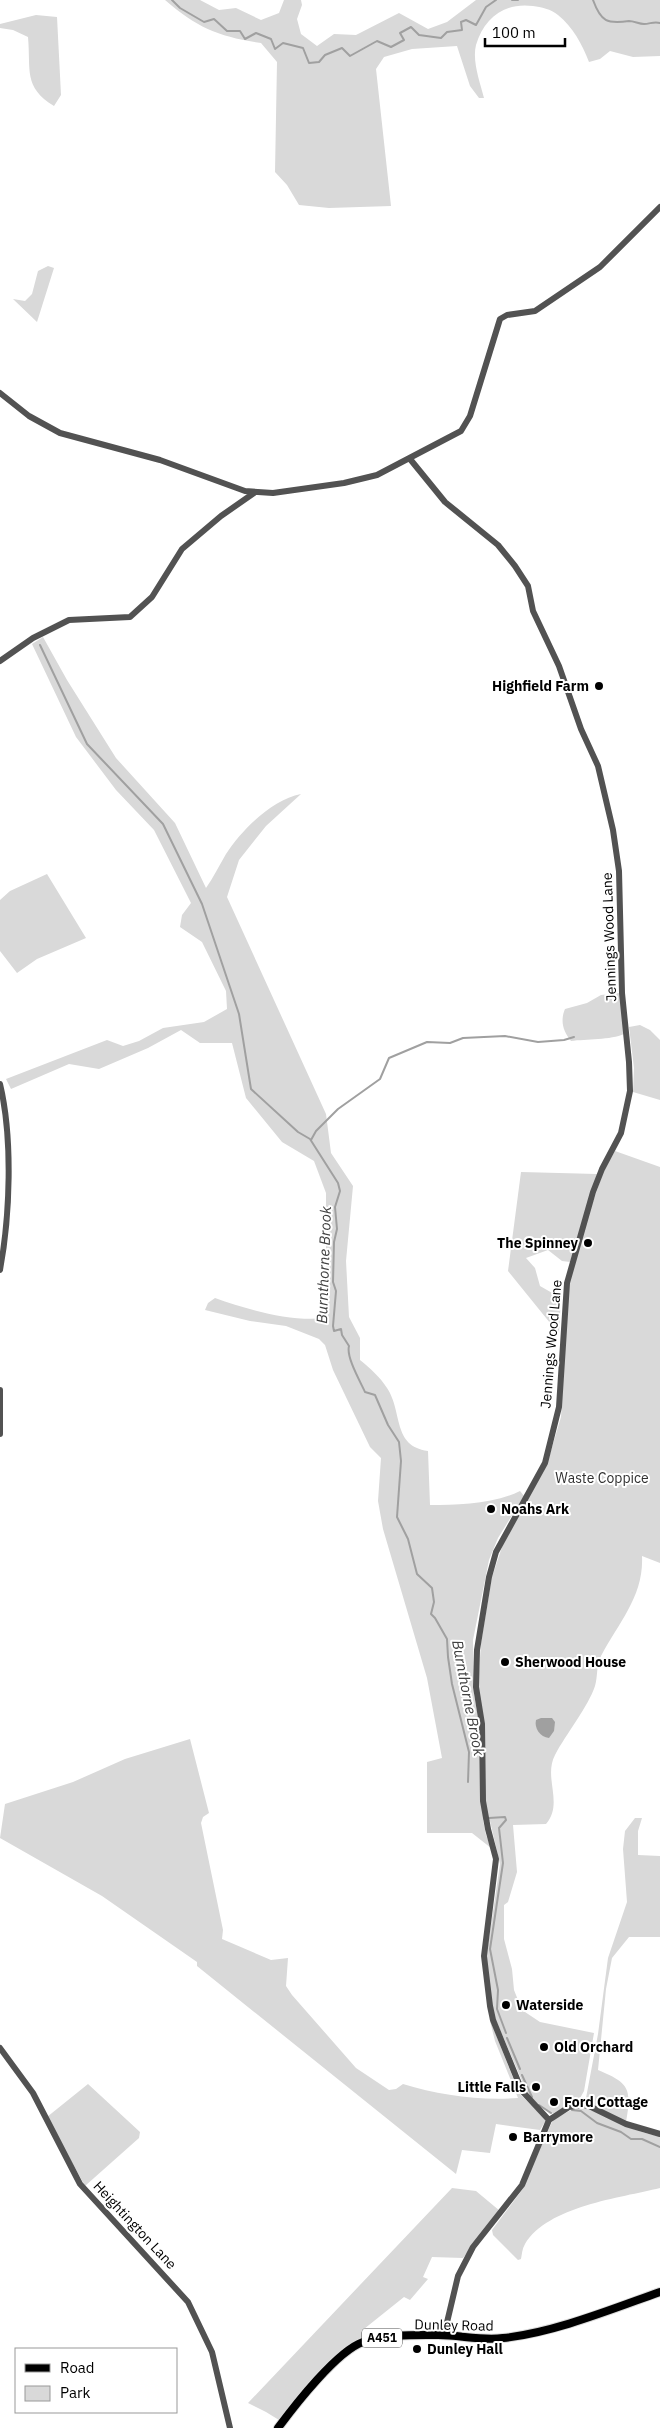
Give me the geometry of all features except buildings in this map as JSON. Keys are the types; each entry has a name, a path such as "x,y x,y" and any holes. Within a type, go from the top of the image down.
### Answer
{"main road":[{"name":"Dunley Road","path":"278,2428 305,2395 354,2346 383,2337 444,2335 497,2339 511,2337 600,2314 660,2292"}],"street":[{"path":"0,393 29,416 60,433 160,460 254,493 289,491 362,480 377,475 454,436 466,425 500,319 507,315 525,314 535,311 600,267 660,207"},
{"name":"Jennings Wood Lane","path":"410,459 445,502 498,545 516,566 528,586 533,611 559,666 581,729 598,766 613,830 619,871 622,993 630,1062 630,1091 621,1134 602,1169 593,1192 566,1283 559,1407 545,1463 496,1552 489,1577 477,1650 476,1688 482,1724 483,1801 496,1859 484,1956 490,2006 493,2020 522,2091 549,2120"},
{"path":"0,661 34,638 69,620 130,617 152,597 182,550 221,516 254,493"},
{"path":"0,1084 5,1120 8,1209 0,1270"},
{"path":"0,1390 0,1434"},
{"name":"Heightington Lane","path":"0,2048 32,2093 80,2184 188,2302 212,2352 230,2428"},
{"path":"444,2335 452,2295 461,2268 474,2247 522,2185 549,2120 569,2107 581,2105 626,2124 660,2134"}],"green space":[{"path":"165,0 200,0 219,10 236,8 261,20 279,13 284,0 301,0 302,5 297,19 301,34 317,46 334,34 356,35 399,13 428,29 447,22 476,0 660,0 660,56 633,57 610,51 600,59 589,62 576,36 558,15 543,8 523,5 505,9 497,14 484,27 480,35 476,45 475,58 484,98 479,98 470,86 457,46 412,49 384,57 376,69 391,206 329,208 299,205 287,185 275,172 277,62 261,43 233,38 210,30 188,18"},
{"path":"36,15 57,17 61,95 54,106 37,92 33,85 29,68 28,37 13,30 0,28 0,24"},
{"path":"48,266 54,268 37,322 13,299 25,301 32,294 38,271"},
{"name":"Waste Coppice","path":"43,637 67,680 116,758 175,823 206,888 226,854 249,826 279,802 301,794 266,826 239,860 227,897 326,1114 331,1153 353,1186 346,1261 349,1317 360,1338 360,1360 375,1373 387,1388 392,1397 403,1435 417,1448 428,1451 430,1505 487,1501 499,1499 520,1491 524,1496 498,1538 489,1560 473,1640 474,1694 480,1728 478,1687 481,1643 492,1577 504,1541 547,1464 561,1417 568,1285 587,1219 604,1170 615,1151 660,1167 660,1563 642,1556 642,1570 635,1596 601,1656 592,1694 555,1755 551,1773 554,1799 551,1816 546,1824 513,1825 517,1872 508,1902 504,1905 504,1939 512,1969 514,1990 522,2010 540,2022 594,2033 584,2091 579,2100 554,2113 550,2114 528,2095 492,2011 486,1959 500,1864 490,1821 483,1820 491,1848 472,1833 427,1833 427,1762 442,1758 427,1678 383,1529 378,1501 381,1458 370,1447 333,1370 325,1345 319,1339 286,1326 250,1321 205,1310 208,1303 215,1298 256,1311 284,1317 326,1318 326,1193 314,1161 282,1142 246,1098 232,1043 200,1043 181,1030 148,1048 99,1069 69,1064 11,1089 6,1079 107,1040 123,1046 139,1041 163,1028 204,1022 227,1009 226,991 202,942 180,927 182,915 191,903 154,830 116,790 76,737 32,644"},
{"path":"47,874 86,938 37,959 17,973 0,951 0,900 10,891"},
{"path":"620,993 624,1034 571,1041 563,1026 565,1009 587,1003 601,995"},
{"path":"640,1025 650,1030 660,1040 660,1100 633,1092 634,1068 629,1027"},
{"path":"521,1172 597,1174 570,1262 562,1261 548,1250 526,1258 535,1268 540,1286 561,1298 559,1334 508,1271"},
{"path":"190,1739 209,1813 203,1817 201,1823 223,1930 222,1939 271,1960 288,1958 286,1986 292,1995 356,2068 389,2090 396,2089 403,2084 460,2096 489,2099 518,2098 495,2041 489,2017 519,2093 546,2120 540,2130 496,2124 490,2153 462,2150 456,2174 197,1966 197,1962 102,1896 0,1838 5,1804 73,1782 125,1759"},
{"path":"635,1818 642,1818 638,1831 638,1855 660,1856 660,1937 629,1937 612,1958 606,1989 598,2070 616,2079 626,2088 629,2101 626,2122 588,2103 586,2098 598,2034 608,1958 627,1902 623,1849 625,1831"},
{"path":"88,2084 140,2132 139,2138 85,2186 47,2117"},
{"path":"577,2107 588,2109 638,2131 660,2136 660,2188 606,2200 567,2212 536,2231 525,2244 521,2259 518,2260 493,2235 492,2230 522,2190 554,2119"},
{"path":"452,2188 476,2191 500,2211 463,2258 432,2257 423,2277 428,2279 410,2300 404,2297 364,2329 371,2335 343,2350 279,2420 248,2403"}],"shaded area":[{"path":"552,1718 555,1722 554,1731 549,1738 540,1734 537,1729 536,1720"}],"waterway":[{"path":"172,0 180,8 204,22 214,19 227,31 240,31 245,39 256,33 271,39 275,49 283,43 303,48 309,63 319,62 325,55 342,48 350,56 377,41 391,47 404,40 400,33 411,27 419,35 441,38 447,32 462,30 461,22 466,20 476,25 486,7 496,0"},
{"path":"512,0 518,0"},
{"path":"593,0 599,13 606,20 615,22 631,21 644,24 660,23"},
{"name":"Burnthorne Brook","path":"40,645 87,744 163,824 202,904 239,1014 251,1089 298,1132 310,1139 338,1183 340,1191 335,1207 337,1229 334,1242 333,1282 336,1291 334,1331 341,1329 342,1335 349,1346 351,1362 365,1392 375,1395 388,1425 399,1442 401,1461 397,1517 408,1539 417,1574 432,1588 434,1602 431,1614 447,1639 452,1684 469,1752 468,1782"},
{"path":"311,1140 316,1131 338,1109 380,1079 389,1058 427,1042 450,1043 463,1038 505,1036 538,1042 564,1040 574,1037"},
{"name":"Burnthorne Brook","path":"489,1818 505,1817 506,1820 499,1828 503,1863 490,1949 498,1990 497,2009 506,2033"},
{"name":"Burnthorne Brook","path":"507,2038 520,2069"},
{"name":"Burnthorne Brook","path":"522,2075 532,2097"},
{"name":"Burnthorne Brook","path":"539,2105 551,2113"},
{"name":"Burnthorne Brook","path":"572,2110 581,2111 597,2123 621,2132 631,2139 642,2139 660,2147"}],"place":[{"name":"Highfield Farm","path":"599,686"},
{"name":"The Spinney","path":"588,1243"},
{"name":"Noahs Ark","path":"491,1509"},
{"name":"Sherwood House","path":"505,1662"},
{"name":"Waterside","path":"506,2005"},
{"name":"Old Orchard","path":"544,2047"},
{"name":"Little Falls","path":"536,2087"},
{"name":"Ford Cottage","path":"554,2102"},
{"name":"Barrymore","path":"513,2137"},
{"name":"Dunley Hall","path":"417,2349"}]}
